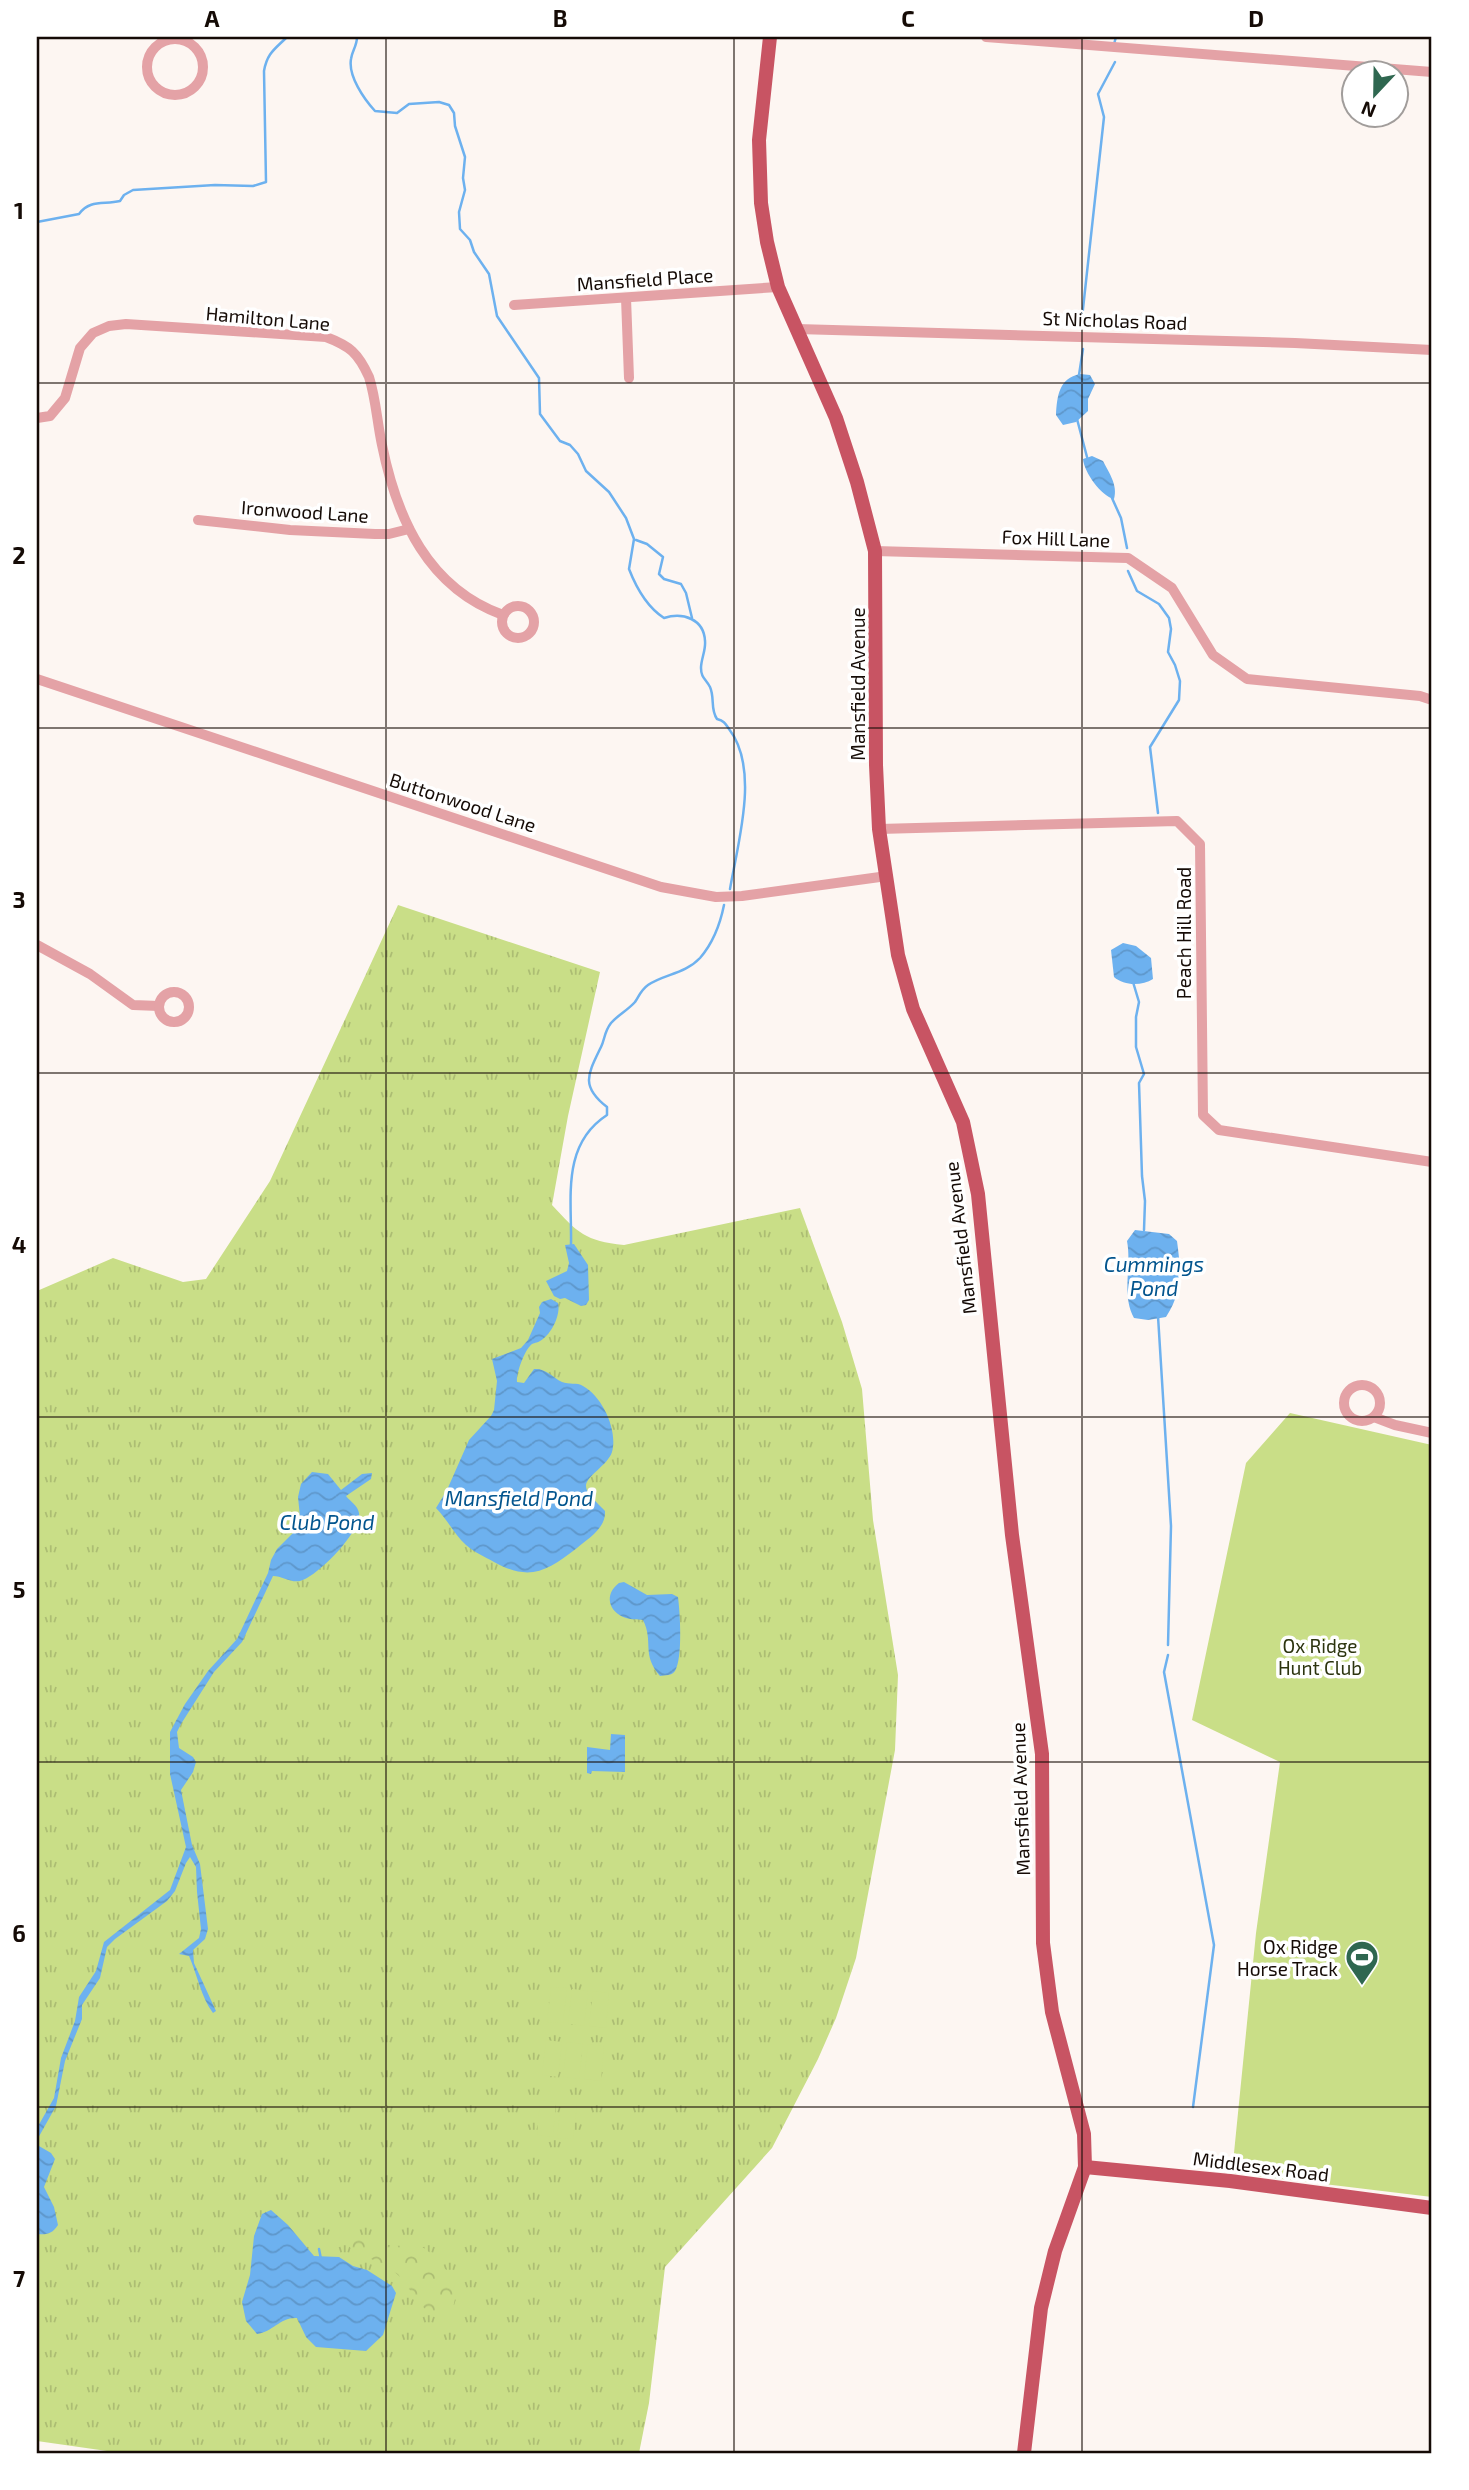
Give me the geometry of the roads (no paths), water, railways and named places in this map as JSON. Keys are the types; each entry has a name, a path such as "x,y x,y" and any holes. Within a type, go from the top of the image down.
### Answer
{"main road":[{"name":"Mansfield Avenue","path":"770,37 760,140 761,193 767,243 778,287 836,418 857,482 875,551 879,829 898,955 913,1009 963,1122 978,1194 1012,1535 1042,1754 1043,1942 1052,2012 1084,2134 1085,2167 1055,2251 1041,2308 1024,2453"},
{"name":"Middlesex Road","path":"1085,2167 1230,2181 1432,2208"}],"street":[{"path":"986,37 1432,72"},
{"path":"181,38 195,48 203,63 203,71 195,87 180,95 172,95 156,87 148,72 148,63 150,54 163,42 181,38"},
{"name":"Mansfield Place","path":"514,305 778,287"},
{"path":"626,298 629,378"},
{"name":"Hamilton Lane","path":"37,418 50,416 65,398 80,348 93,333 109,326 126,324 326,337 347,345 363,363 369,377 390,479 409,529 432,566 457,591 503,615"},
{"name":"St Nicholas Road","path":"797,329 1295,343 1432,350"},
{"name":"Ironwood Lane","path":"198,520 290,530 375,534 409,529"},
{"name":"Fox Hill Lane","path":"875,551 1128,558 1172,588 1213,655 1247,679 1420,696 1432,700"},
{"name":"Buttonwood Lane","path":"37,679 661,887 716,897 742,896 887,876"},
{"name":"Peach Hill Road","path":"879,829 1177,821 1200,844 1203,1115 1219,1130 1432,1162"},
{"path":"37,945 90,974 133,1004 159,1006"},
{"path":"1374,1418 1432,1433"}],"water":[{"path":"1080,374 1090,375 1095,384 1088,399 1088,411 1076,422 1063,425 1056,415 1060,389 1068,379"},
{"path":"1092,456 1103,461 1114,484 1114,499 1094,483 1086,470 1083,459"},
{"path":"1123,943 1136,946 1151,958 1153,979 1133,984 1114,977 1111,950"},
{"name":"Cummings Pond","path":"1135,1230 1169,1234 1177,1241 1178,1289 1166,1317 1148,1320 1134,1318 1130,1309 1127,1290 1127,1241"},
{"path":"574,1244 588,1265 589,1300 586,1305 581,1306 554,1296 546,1281 567,1271 569,1263 565,1245"},
{"name":"Mansfield Pond","path":"551,1299 558,1303 557,1319 548,1334 528,1349 519,1369 517,1382 524,1383 534,1369 542,1370 562,1382 583,1386 603,1406 613,1434 612,1452 586,1486 605,1511 605,1517 600,1528 556,1563 538,1571 518,1571 469,1548 436,1508 469,1440 494,1410 497,1381 492,1359 521,1348 528,1340 542,1302"},
{"name":"Club Pond","path":"312,1472 328,1474 341,1490 362,1474 372,1473 371,1479 346,1496 359,1513 358,1521 346,1541 308,1578 297,1581 273,1576 242,1642 214,1672 177,1732 179,1748 196,1762 181,1790 192,1845 200,1864 208,1929 205,1939 193,1950 194,1963 216,2011 213,2013 205,2000 189,1956 179,1954 199,1938 201,1929 196,1867 190,1857 175,1891 167,1901 107,1947 100,1978 82,2005 82,2019 65,2061 56,2106 37,2140 37,2128 54,2098 61,2058 75,2021 79,1997 96,1971 104,1942 170,1890 186,1847 170,1774 170,1732 208,1671 237,1639 268,1573 271,1560 277,1549 294,1532 300,1517 298,1497 301,1484"},
{"path":"624,1582 647,1595 672,1594 678,1597 680,1646 678,1665 672,1674 660,1676 654,1668 643,1620 626,1618 612,1607 611,1592 619,1583"},
{"path":"611,1734 625,1735 625,1772 587,1773 587,1747 610,1750"},
{"path":"37,2140 39,2146 51,2153 55,2159 44,2187 54,2207 58,2225 51,2232 44,2234 37,2234"},
{"path":"271,2210 288,2225 314,2256 339,2257 392,2286 396,2293 383,2335 366,2351 316,2347 306,2337 297,2318 286,2320 257,2334 246,2321 242,2302 250,2275 254,2236 262,2214"}],"waterway":[{"path":"37,222 79,214 93,204 120,201 133,190 215,185 253,186 266,182 264,71 269,55 287,37"},
{"path":"357,37 351,59 352,73 362,94 375,111 397,113 409,104 439,102 449,105 454,113 455,126 465,157 465,190 459,212 460,229 470,240 474,252 489,274 497,316 539,378 540,414 560,441 570,445 578,454 586,471 609,492 626,518 634,539 629,569 647,602 664,618 678,616 697,622 704,633 702,674 710,687 715,715 729,729 738,745 743,764 744,806 730,889"},
{"path":"1114,44 1116,37"},
{"path":"1081,327 1104,117 1098,94 1115,62"},
{"path":"1079,375 1083,349"},
{"path":"1077,419 1087,457"},
{"path":"1112,498 1121,518 1127,548"},
{"path":"636,540 647,544 663,557 659,574 664,579 681,584 692,618"},
{"path":"1128,571 1137,591 1159,604 1169,618 1171,629 1168,652 1180,681 1179,700 1150,747 1158,813"},
{"path":"571,1245 571,1191 576,1157 582,1141 592,1127 607,1115 607,1107 593,1093 589,1079 607,1029 648,985 688,967 700,958 715,933 724,905"},
{"path":"1133,982 1139,1002 1136,1047 1144,1074 1139,1083 1144,1230"},
{"path":"1158,1316 1171,1526 1168,1645"},
{"path":"1168,1655 1164,1672 1214,1945 1193,2107"},
{"path":"319,2249 321,2259"}],"place":[{"name":"Ox Ridge Horse Track","path":"1362,1987"}],"park label":[{"name":"Ox Ridge Hunt Club","path":"1320,1656"}]}
